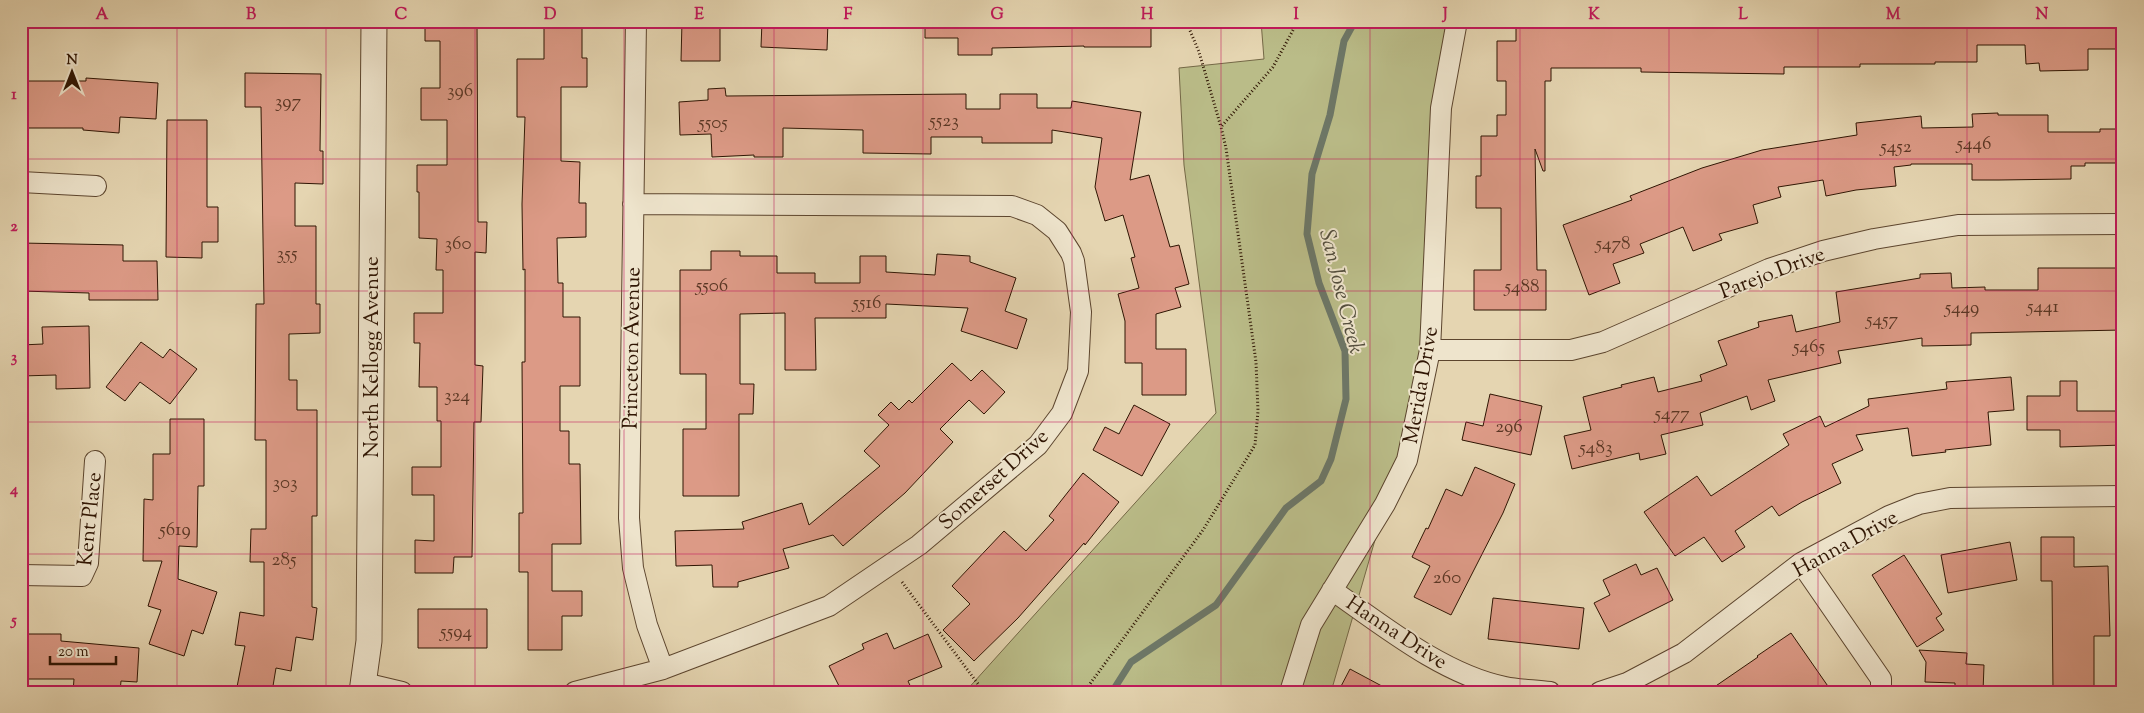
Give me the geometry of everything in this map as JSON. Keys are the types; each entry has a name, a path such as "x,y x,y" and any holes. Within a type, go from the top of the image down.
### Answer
{"street":[{"name":"North Kellogg Avenue","path":"363,687 370,641 374,21"},
{"name":"Princeton Avenue","path":"636,21 628,518 632,568 646,624 663,669"},
{"name":"Merida Drive","path":"1290,692 1311,625 1385,504 1407,460 1430,350 1441,108 1456,21"},
{"path":"21,182 96,186"},
{"name":"Somerset Drive","path":"574,692 663,669 829,606 919,545 1038,445 1062,413 1078,371 1081,312 1074,261 1057,231 1037,215 1012,206 633,204"},
{"name":"Parejo Drive","path":"1430,350 1571,350 1603,342 1769,269 1823,251 1874,239 1958,225 2123,224"},
{"name":"Kent Place","path":"21,575 82,576 88,563 95,461"},
{"name":"Hanna Drive","path":"1600,692 1627,683 1684,653 1801,563 1888,516 1927,503 1950,498 2123,496"},
{"path":"1801,563 1881,679 1881,692"},
{"name":"Hanna Drive","path":"1332,590 1407,643 1460,672 1504,687 1550,692"},
{"path":"363,687 402,692"}],"path":[{"path":"1084,692 1203,530 1255,445 1258,411 1256,362 1226,148 1199,52 1186,21"},
{"path":"1221,127 1273,67 1298,21"},
{"path":"890,565 984,692"}],"green space":[{"path":"1261,21 1457,21 1430,350 1331,692 965,692 1216,413 1184,165 1179,68 1264,59"}],"building":[{"path":"425,21 477,21 478,222 487,222 486,253 475,252 475,365 483,366 481,422 474,422 472,557 454,557 453,573 415,573 415,540 434,541 434,495 412,495 412,467 441,467 441,421 437,421 437,387 419,387 420,343 414,343 414,313 443,313 443,270 436,270 437,239 419,238 417,165 447,165 447,120 421,120 421,88 440,88 440,41 425,41"},
{"path":"544,21 582,21 582,58 587,58 587,87 561,87 561,161 580,162 579,203 586,203 586,237 557,238 558,283 563,283 563,317 580,317 580,386 560,386 560,431 569,431 569,464 580,464 581,544 552,544 552,591 582,591 582,616 562,616 562,650 528,650 528,572 519,572 519,513 523,513 522,362 525,362 525,269 523,270 522,204 525,117 517,117 517,59 544,59"},
{"path":"682,21 720,21 720,61 681,61"},
{"path":"762,21 828,21 827,50 761,47"},
{"path":"925,21 1151,21 1151,47 992,48 992,55 958,55 958,38 925,38"},
{"path":"1516,21 1674,21 1674,27 1715,27 1715,21 2123,21 2123,49 2088,49 2088,70 2040,71 2039,63 2026,64 2025,45 1977,45 1977,62 1860,64 1860,67 1784,67 1784,74 1641,72 1641,68 1551,68 1551,81 1545,81 1545,171 1543,171 1535,149 1537,270 1546,270 1546,310 1474,310 1474,270 1501,270 1501,208 1476,208 1476,176 1481,176 1481,136 1497,136 1497,115 1506,115 1506,81 1497,81 1497,41 1516,41"},
{"path":"245,73 321,74 320,151 323,151 323,184 295,183 295,226 316,226 316,304 320,304 320,333 289,334 289,380 297,380 297,410 317,410 317,516 312,516 312,607 317,608 313,640 296,637 291,671 276,668 272,692 236,692 245,646 235,645 240,612 264,616 264,562 250,562 251,529 266,529 266,440 255,440 256,304 264,304 261,107 245,107"},
{"path":"86,78 158,83 156,119 120,117 119,133 83,130 83,128 21,128 21,81 86,81"},
{"path":"725,88 726,96 966,94 966,109 1000,109 1000,94 1037,94 1037,108 1071,108 1072,101 1141,112 1130,180 1149,175 1170,247 1179,245 1189,284 1175,288 1181,307 1156,314 1156,349 1186,349 1186,395 1142,395 1142,363 1125,363 1125,321 1118,294 1139,288 1131,258 1135,257 1123,215 1105,221 1095,187 1102,138 1052,130 1052,143 982,143 982,137 931,137 931,154 863,153 863,130 783,128 783,157 754,157 754,155 712,157 711,134 680,135 679,102 708,100 708,89"},
{"path":"1998,113 1998,115 2048,115 2048,132 2100,132 2100,129 2123,129 2123,163 2085,163 2085,166 2071,166 2071,179 1999,180 1972,180 1972,164 1911,164 1894,167 1896,186 1856,190 1826,196 1823,180 1778,187 1781,197 1753,205 1758,223 1719,234 1722,240 1693,251 1683,227 1640,244 1644,253 1613,264 1620,283 1589,295 1563,225 1632,200 1630,196 1702,168 1762,150 1857,135 1856,123 1921,116 1922,128 1973,127 1972,114"},
{"path":"167,120 207,120 207,207 218,207 218,242 202,242 202,258 166,257"},
{"path":"21,243 123,245 123,261 157,261 158,300 89,300 89,293 21,291"},
{"path":"711,251 740,251 740,256 777,256 777,273 815,273 815,283 860,283 860,256 886,256 886,272 935,275 937,254 970,256 970,262 1016,278 1005,311 1027,319 1017,349 961,331 968,308 886,304 886,318 815,318 816,370 785,370 785,313 740,314 740,384 754,384 753,414 739,414 739,496 683,496 683,429 706,429 706,374 680,374 680,270 711,270"},
{"path":"2038,268 2117,268 2117,296 2123,296 2123,330 1971,333 1971,345 1922,346 1922,338 1838,351 1841,363 1768,380 1775,401 1751,410 1747,396 1700,413 1703,425 1661,435 1666,454 1640,460 1639,453 1572,469 1564,436 1591,430 1583,397 1654,377 1658,392 1702,381 1700,375 1727,365 1718,341 1759,327 1758,322 1792,315 1796,332 1840,322 1836,292 1920,278 1920,274 1951,273 1952,288 1985,287 1985,290 2038,290"},
{"path":"89,326 90,388 56,389 56,375 21,376 21,345 43,344 42,327"},
{"path":"141,342 163,358 170,349 197,369 170,404 140,382 125,401 106,387"},
{"path":"952,363 971,381 982,370 1005,392 984,414 969,400 940,429 953,442 905,493 843,546 833,535 783,549 789,568 738,582 738,587 713,587 712,565 676,566 675,531 744,529 742,522 802,503 809,525 880,466 864,451 889,425 878,415 891,402 899,410 909,400 912,403"},
{"path":"2011,377 2014,410 1988,412 1991,445 1912,456 1908,428 1856,435 1863,450 1832,464 1841,483 1802,502 1779,516 1772,506 1735,531 1745,547 1722,562 1704,537 1675,556 1644,512 1697,476 1711,496 1789,445 1783,434 1820,416 1825,427 1869,406 1868,399 1947,389 1946,382"},
{"path":"2060,381 2077,381 2077,411 2123,411 2123,445 2060,447 2060,430 2027,430 2027,396 2060,396"},
{"path":"1490,394 1542,406 1531,455 1462,440 1466,422 1483,426"},
{"path":"1134,405 1170,424 1142,476 1093,450 1105,427 1119,434"},
{"path":"170,419 204,419 204,486 198,486 197,547 179,546 178,579 217,592 203,634 192,630 184,656 149,644 161,610 148,606 162,561 143,561 144,499 153,500 153,454 170,454"},
{"path":"1475,467 1515,484 1503,513 1451,615 1414,597 1430,566 1412,557 1426,528 1428,529 1446,489 1462,496"},
{"path":"1083,473 1119,502 1085,545 1084,543 1018,618 974,661 943,630 970,604 952,586 1004,531 1026,551 1054,520 1049,516"},
{"path":"2041,537 2074,537 2074,567 2108,566 2110,636 2094,636 2094,692 2053,692 2052,581 2041,581"},
{"path":"2010,542 2017,580 1948,593 1941,555"},
{"path":"1904,555 1942,614 1936,618 1944,630 1917,647 1872,575"},
{"path":"1636,564 1641,575 1657,568 1673,600 1609,632 1594,603 1610,595 1603,580"},
{"path":"1493,598 1584,608 1579,649 1488,639"},
{"path":"418,609 487,609 487,648 418,648"},
{"path":"887,633 894,649 928,634 942,667 908,681 913,692 842,692 829,666 864,649 862,644"},
{"path":"1791,633 1832,692 1707,692 1757,656"},
{"path":"21,634 61,634 61,641 139,648 137,682 121,681 120,692 73,692 74,679 21,679"},
{"path":"1919,650 1967,653 1966,664 1984,665 1983,692 1955,692 1955,683 1925,682 1926,662"},
{"path":"1350,669 1393,692 1338,692"}],"waterway":[{"name":"San Jose Creek","path":"1112,692 1131,662 1216,605 1286,508 1321,481 1331,459 1346,399 1345,351 1319,283 1307,234 1312,174 1330,115 1344,41 1355,21"}]}
